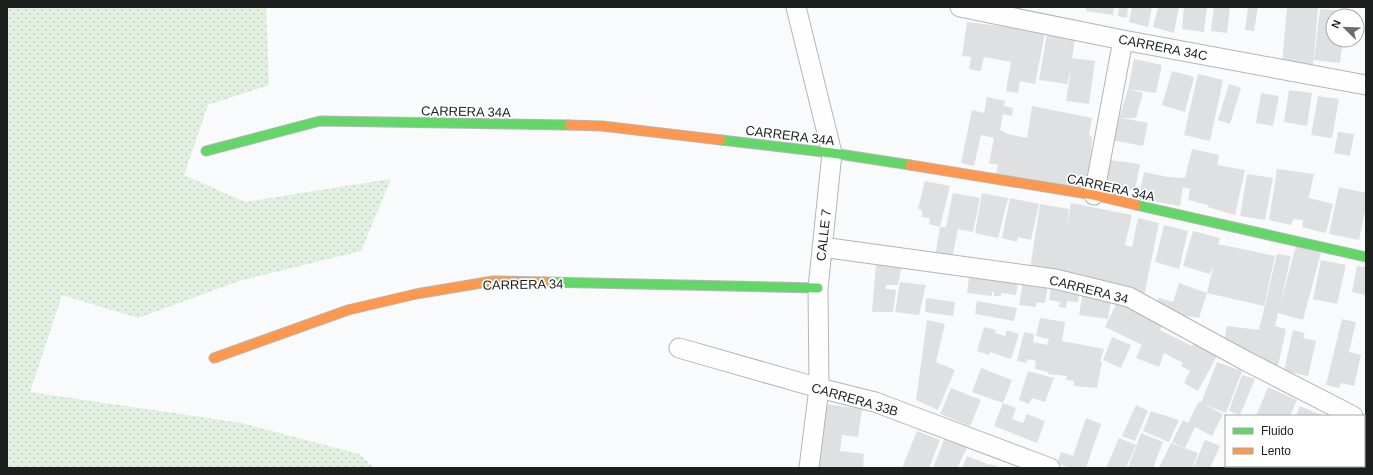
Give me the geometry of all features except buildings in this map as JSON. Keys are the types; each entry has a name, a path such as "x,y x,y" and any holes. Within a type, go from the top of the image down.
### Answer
{"street":[{"name":"CALLE 7","path":"796,7 832,153 818,288 819,388 809,468"},
{"name":"CARRERA 34C","path":"960,7 1123,40 1366,85"},
{"path":"1094,195 1123,40"},
{"name":"CARRERA 34A","path":"206,151 320,121 602,126 832,153 1094,195 1366,257"},
{"name":"CARRERA 34","path":"822,247 1055,279 1129,297 1246,361 1351,415"},
{"name":"CARRERA 34","path":"214,358 348,310 416,294 493,281 818,288"},
{"name":"CARRERA 33B","path":"679,348 819,388 875,402 1050,468"}],"green space":[{"path":"7,7 266,7 269,85 208,105 184,175 245,202 391,179 361,251 239,281 138,318 62,295 30,392 242,423 359,454 374,468 7,468"}],"traffic: fast":[{"path":"206,151 320,121 569,125"},
{"path":"721,140 832,153 910,165"},
{"path":"1136,205 1366,257"},
{"path":"544,282 818,288"}],"traffic: slow":[{"path":"569,125 602,126 721,140"},
{"path":"910,165 1094,195 1136,205"},
{"path":"214,358 348,310 416,294 493,281 544,282"}]}
